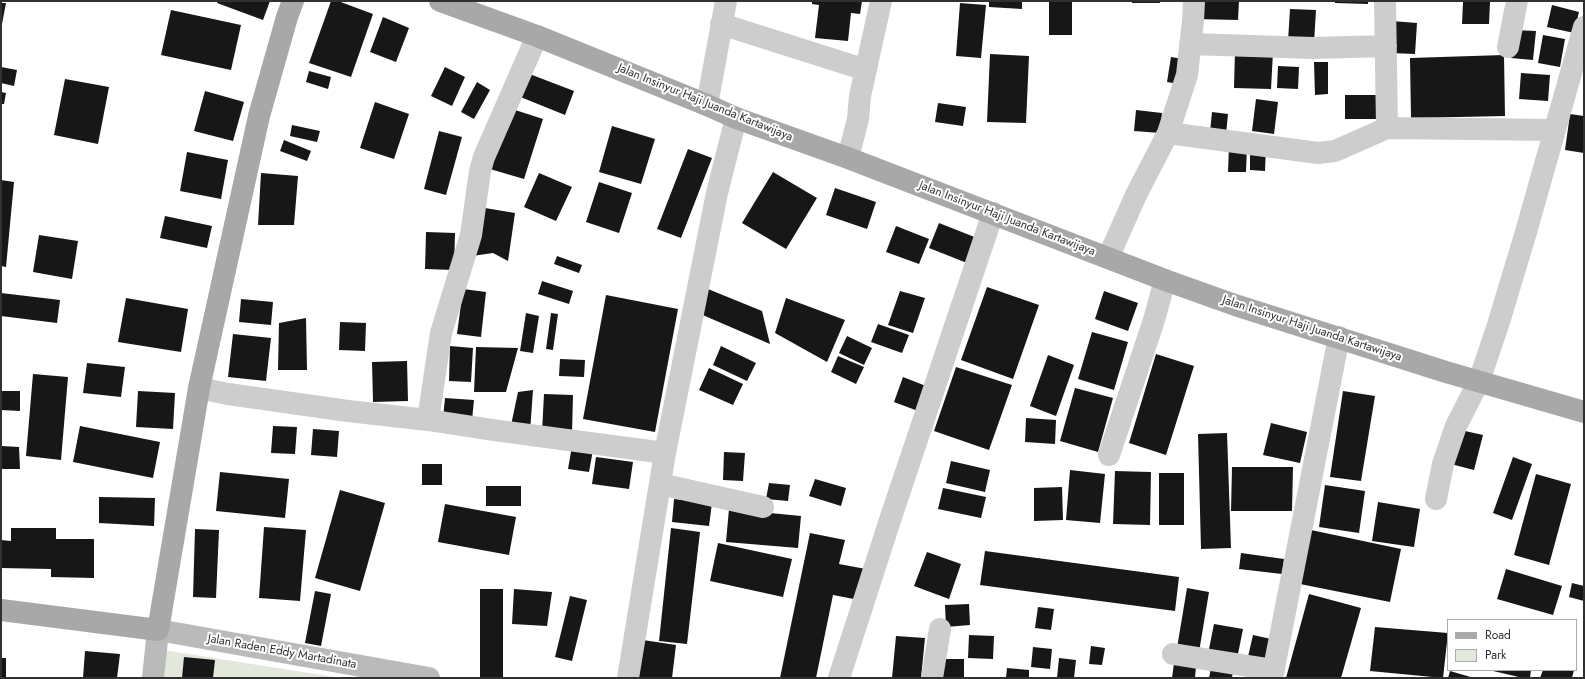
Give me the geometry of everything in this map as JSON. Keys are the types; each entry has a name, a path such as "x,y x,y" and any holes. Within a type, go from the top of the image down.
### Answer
{"main road":[{"path":"153,678 158,630 199,388 259,116 293,1"},
{"name":"Jalan Insinyur Haji Juanda Kartawijaya","path":"440,1 537,36 736,118 848,158 1165,280 1235,305 1584,412"},
{"path":"1,610 158,630"},
{"name":"Jalan Raden Eddy Martadinata","path":"158,630 429,678"}],"street":[{"path":"707,105 713,65 726,1"},
{"path":"848,158 858,119 860,96 881,1"},
{"path":"1108,258 1136,195 1168,133 1187,75 1194,1"},
{"path":"1385,1 1387,128"},
{"path":"1508,47 1516,1"},
{"path":"1436,498 1443,464 1456,426 1479,381 1498,325 1584,27"},
{"path":"720,30 866,70"},
{"path":"428,420 441,333 471,235 482,164 537,36"},
{"path":"1190,44 1313,48 1386,46"},
{"path":"628,678 665,453 717,193 736,118"},
{"path":"1168,133 1318,153 1335,151 1387,128 1555,130"},
{"path":"839,678 993,213"},
{"path":"1109,454 1154,320 1165,280"},
{"path":"1174,654 1273,674 1339,337"},
{"path":"199,388 228,394 340,410 428,420 665,453"},
{"path":"660,484 763,508"},
{"path":"932,678 940,629"}],"green space":[{"path":"163,650 341,678 160,678"}],"building":[{"path":"218,1 270,1 263,20 217,3"},
{"path":"331,1 338,1 373,14 351,77 309,63"},
{"path":"812,1 862,1 860,14 851,13 848,41 815,38 819,5 812,4"},
{"path":"989,1 1022,1 1022,9 989,7"},
{"path":"1132,1 1160,1 1160,3 1132,3"},
{"path":"1197,1 1239,1 1238,20 1196,19"},
{"path":"1335,1 1368,1 1368,4 1335,3"},
{"path":"1049,2 1072,2 1072,35 1049,35"},
{"path":"1463,2 1490,2 1489,24 1462,24"},
{"path":"1,3 6,3 2,24 1,24"},
{"path":"960,3 986,5 981,58 956,56"},
{"path":"1552,5 1579,12 1574,33 1547,27"},
{"path":"1290,9 1316,10 1314,43 1288,41"},
{"path":"171,10 241,25 231,70 161,55"},
{"path":"383,17 409,28 396,62 370,52"},
{"path":"1392,21 1417,23 1415,54 1390,53"},
{"path":"1514,30 1536,31 1533,60 1511,58"},
{"path":"1543,35 1565,39 1560,67 1538,63"},
{"path":"1235,50 1273,52 1271,89 1234,88"},
{"path":"990,54 1029,56 1026,123 987,122"},
{"path":"1504,55 1505,116 1411,118 1410,58"},
{"path":"1171,57 1183,59 1179,84 1167,82"},
{"path":"1314,62 1328,62 1328,94 1315,95"},
{"path":"1278,66 1299,67 1298,89 1277,88"},
{"path":"1,67 17,70 14,86 1,83"},
{"path":"445,67 465,77 452,106 431,96"},
{"path":"309,71 331,77 328,89 306,82"},
{"path":"527,73 574,91 565,115 518,96"},
{"path":"1521,73 1550,75 1548,101 1519,99"},
{"path":"65,79 109,87 98,144 54,135"},
{"path":"477,82 490,90 474,119 461,112"},
{"path":"205,91 244,102 233,141 194,131"},
{"path":"1,92 6,93 4,104 1,104"},
{"path":"1345,95 1379,95 1379,119 1345,119"},
{"path":"1256,99 1278,102 1274,134 1252,131"},
{"path":"375,102 409,114 394,159 360,148"},
{"path":"938,103 966,107 963,126 935,122"},
{"path":"509,108 543,119 524,179 490,169"},
{"path":"1136,110 1162,113 1160,133 1134,131"},
{"path":"1212,112 1228,114 1226,134 1210,132"},
{"path":"1570,114 1584,116 1584,153 1565,150"},
{"path":"292,125 320,131 317,142 290,136"},
{"path":"612,126 655,139 641,184 599,172"},
{"path":"439,131 462,137 446,195 424,189"},
{"path":"284,140 311,151 307,161 280,151"},
{"path":"1229,146 1247,146 1246,172 1228,172"},
{"path":"1250,146 1266,146 1265,171 1250,170"},
{"path":"688,149 712,158 681,238 657,229"},
{"path":"187,152 228,160 221,199 180,191"},
{"path":"773,172 817,198 786,249 742,223"},
{"path":"261,173 298,176 294,225 258,225"},
{"path":"539,173 572,187 556,221 524,207"},
{"path":"1,180 14,182 6,267 1,266"},
{"path":"599,182 632,193 619,233 586,222"},
{"path":"835,188 876,202 867,229 826,215"},
{"path":"479,207 515,213 508,261 493,253 472,256"},
{"path":"165,216 212,226 207,248 160,238"},
{"path":"939,223 977,238 967,263 929,248"},
{"path":"896,226 929,239 919,264 886,252"},
{"path":"426,232 455,233 454,270 425,269"},
{"path":"39,235 78,241 72,279 33,272"},
{"path":"557,256 582,265 579,273 554,264"},
{"path":"542,281 573,291 569,304 538,294"},
{"path":"987,287 1039,305 1013,379 961,360"},
{"path":"463,289 486,292 481,337 457,334"},
{"path":"708,289 762,311 770,344 698,313"},
{"path":"900,291 925,298 913,333 888,325"},
{"path":"1104,291 1138,303 1128,331 1095,319"},
{"path":"1,293 60,300 57,323 1,316"},
{"path":"606,295 678,309 655,432 583,419"},
{"path":"126,298 188,309 181,352 118,342"},
{"path":"786,298 845,320 827,362 775,333"},
{"path":"241,299 273,302 271,325 239,322"},
{"path":"526,313 539,316 533,353 520,351"},
{"path":"551,313 558,314 553,350 546,349"},
{"path":"306,318 307,370 278,370 279,323"},
{"path":"340,322 366,323 365,351 339,350"},
{"path":"878,324 909,335 902,353 871,342"},
{"path":"1092,332 1128,342 1114,390 1078,379"},
{"path":"233,334 271,338 266,381 228,377"},
{"path":"847,336 872,348 864,365 839,353"},
{"path":"450,346 473,348 471,382 449,381"},
{"path":"721,346 756,363 747,381 713,365"},
{"path":"476,347 518,348 506,392 474,392"},
{"path":"1156,354 1194,366 1166,455 1129,443"},
{"path":"1048,355 1074,365 1056,416 1030,406"},
{"path":"838,356 864,367 856,384 831,372"},
{"path":"560,359 585,360 584,377 559,376"},
{"path":"407,361 408,401 373,402 372,362"},
{"path":"87,363 125,367 121,397 83,393"},
{"path":"956,367 1012,385 989,450 934,431"},
{"path":"709,368 743,384 733,405 699,390"},
{"path":"33,374 68,377 61,460 26,456"},
{"path":"903,377 926,386 918,411 894,402"},
{"path":"1075,388 1113,398 1098,452 1060,441"},
{"path":"533,390 530,432 510,430 518,392"},
{"path":"1,391 20,391 20,411 1,410"},
{"path":"138,391 175,393 173,429 136,427"},
{"path":"1343,391 1375,396 1361,481 1330,477"},
{"path":"544,394 573,395 572,434 542,432"},
{"path":"445,398 474,400 472,420 443,418"},
{"path":"1026,418 1056,420 1055,444 1025,442"},
{"path":"1271,423 1307,432 1300,463 1263,455"},
{"path":"80,426 160,442 153,478 73,462"},
{"path":"273,426 297,427 295,454 271,453"},
{"path":"313,429 339,431 337,457 311,455"},
{"path":"1456,429 1483,435 1474,470 1447,463"},
{"path":"1227,433 1231,548 1201,549 1198,434"},
{"path":"1,446 19,447 20,469 1,469"},
{"path":"572,446 593,450 589,472 568,469"},
{"path":"724,452 745,453 743,481 723,480"},
{"path":"596,457 633,462 629,489 592,484"},
{"path":"1513,457 1532,464 1512,520 1493,513"},
{"path":"951,461 990,470 985,492 946,483"},
{"path":"422,464 442,464 442,485 422,485"},
{"path":"1232,467 1293,467 1292,511 1231,511"},
{"path":"1070,470 1105,474 1100,523 1066,520"},
{"path":"1115,471 1151,472 1150,525 1113,524"},
{"path":"220,472 289,479 285,518 216,511"},
{"path":"1159,473 1184,473 1184,525 1159,525"},
{"path":"1536,474 1571,484 1549,565 1514,555"},
{"path":"815,479 846,488 841,506 809,496"},
{"path":"769,483 790,485 788,501 766,499"},
{"path":"1325,485 1365,491 1359,533 1319,527"},
{"path":"486,486 521,486 521,506 486,506"},
{"path":"1062,487 1063,520 1034,521 1034,488"},
{"path":"943,488 986,497 981,518 938,509"},
{"path":"340,490 385,503 360,591 315,578"},
{"path":"99,497 155,498 154,526 99,523"},
{"path":"674,499 712,503 709,526 672,522"},
{"path":"1378,502 1420,509 1414,547 1372,541"},
{"path":"445,504 516,517 509,555 438,542"},
{"path":"729,509 801,516 798,548 726,542"},
{"path":"264,527 306,530 300,601 259,598"},
{"path":"11,528 56,528 56,539 94,539 94,578 51,577 51,569 1,568 1,540 11,541"},
{"path":"671,528 700,532 687,644 659,641"},
{"path":"195,529 219,530 216,598 193,597"},
{"path":"1311,530 1401,549 1390,602 1300,584"},
{"path":"810,533 845,540 839,564 866,569 859,600 833,595 816,678 780,678"},
{"path":"718,543 792,559 783,597 710,581"},
{"path":"985,551 1179,577 1175,611 980,585"},
{"path":"927,552 961,564 949,599 914,586"},
{"path":"1241,553 1284,559 1282,574 1239,569"},
{"path":"1506,569 1562,586 1553,615 1497,599"},
{"path":"1572,583 1584,586 1584,601 1569,597"},
{"path":"1187,588 1209,592 1199,652 1177,648"},
{"path":"480,589 503,589 503,678 480,678"},
{"path":"514,589 552,592 547,626 512,624"},
{"path":"315,591 331,594 321,646 305,643"},
{"path":"1309,594 1361,608 1341,678 1286,678"},
{"path":"570,596 587,600 572,661 555,657"},
{"path":"969,604 970,625 946,627 945,605"},
{"path":"1038,607 1054,609 1051,630 1035,628"},
{"path":"1214,624 1243,629 1237,659 1208,654"},
{"path":"1375,627 1447,633 1443,678 1370,671"},
{"path":"969,635 994,636 993,659 968,658"},
{"path":"1253,635 1271,639 1266,665 1247,661"},
{"path":"896,636 925,638 921,678 892,678"},
{"path":"643,640 676,645 672,678 638,678"},
{"path":"1091,646 1105,648 1102,665 1089,664"},
{"path":"1033,647 1052,649 1050,669 1031,667"},
{"path":"85,651 120,654 117,678 83,678"},
{"path":"184,657 215,660 213,678 182,678"},
{"path":"1,658 6,658 6,678 1,678"},
{"path":"1059,658 1076,660 1074,678 1057,678"},
{"path":"938,659 964,659 964,678 938,678"},
{"path":"1174,663 1196,667 1195,678 1172,678"},
{"path":"1007,668 1029,670 1029,678 1006,678"},
{"path":"1211,668 1233,671 1232,678 1209,678"},
{"path":"1450,671 1474,678 1448,678"},
{"path":"1493,671 1531,671 1530,678 1523,678"},
{"path":"1543,671 1574,671 1572,678 1540,678"}]}
